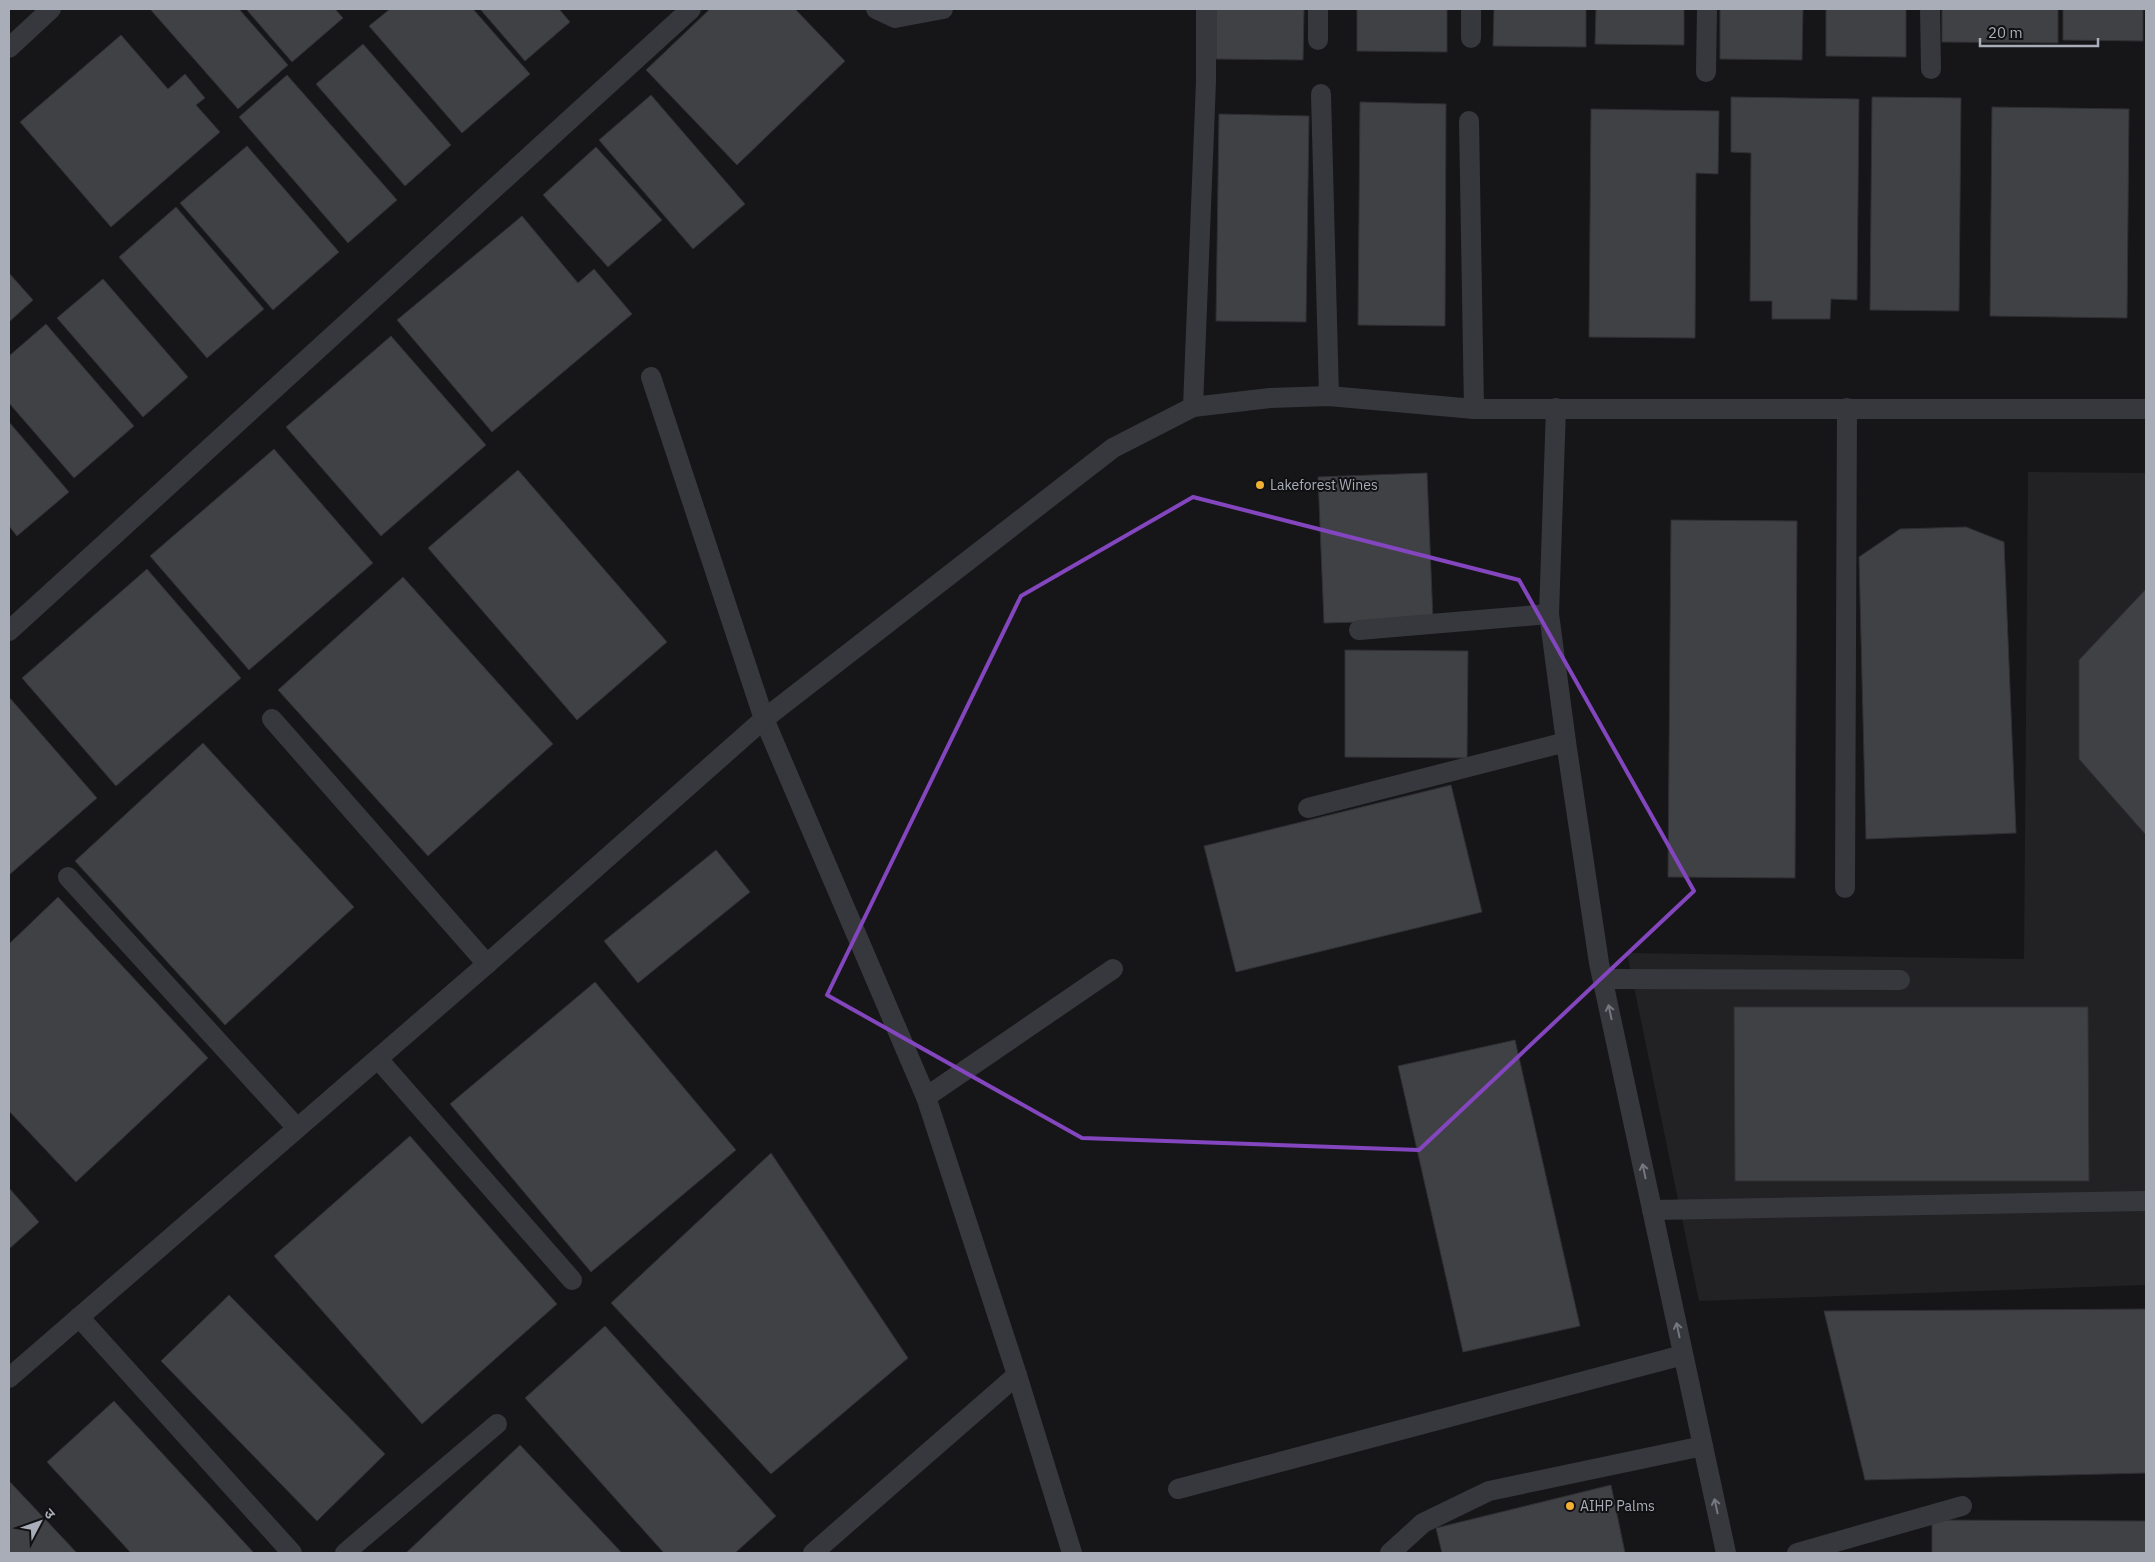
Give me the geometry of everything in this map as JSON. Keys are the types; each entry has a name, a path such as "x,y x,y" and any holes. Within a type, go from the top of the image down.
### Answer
{"lane":[{"path":"9,48 51,9"},
{"path":"9,631 690,9"},
{"path":"876,9 895,18 943,9"},
{"path":"1193,407 1206,81 1206,9"},
{"path":"1318,9 1318,40"},
{"path":"1471,9 1471,38"},
{"path":"1706,72 1707,9"},
{"path":"1930,9 1932,69"},
{"path":"1321,94 1329,396"},
{"path":"1469,122 1474,409"},
{"path":"651,377 764,719 926,1097 1017,1375 1072,1553"},
{"path":"9,1378 487,964 764,719 1113,448 1193,407 1270,398 1329,396 1474,409 2146,409"},
{"path":"1556,408 1549,614 1566,742 1602,979 1726,1553"},
{"path":"1845,888 1847,408"},
{"path":"1360,630 1549,614"},
{"path":"272,719 487,964"},
{"path":"1308,808 1566,742"},
{"path":"68,877 297,1128"},
{"path":"926,1097 1113,969"},
{"path":"1602,979 1900,980"},
{"path":"378,1059 572,1280"},
{"path":"1652,1210 2146,1201"},
{"path":"79,1317 292,1553"},
{"path":"1178,1489 1684,1355"},
{"path":"813,1553 1017,1375"},
{"path":"345,1553 497,1424"},
{"path":"1390,1553 1423,1523 1489,1491 1703,1446"},
{"path":"1797,1553 1962,1506"}],"highlighted area":[{"path":"1193,497 1519,580 1694,891 1419,1150 1082,1138 827,995 1021,596"}],"shaded area":[{"path":"2028,472 2146,473 2146,1285 1699,1301 1627,953 2024,959"}],"building":[{"path":"150,9 239,9 288,65 238,109"},
{"path":"246,9 335,9 343,18 292,62"},
{"path":"390,9 473,9 530,74 462,133 369,26"},
{"path":"480,9 559,9 570,22 525,61"},
{"path":"710,9 795,9 845,61 737,165 646,70"},
{"path":"1216,9 1304,9 1303,60 1216,59"},
{"path":"1357,9 1447,9 1447,52 1357,51"},
{"path":"1494,9 1586,9 1586,47 1493,46"},
{"path":"1596,9 1684,9 1684,45 1595,44"},
{"path":"1720,9 1803,9 1802,60 1720,59"},
{"path":"1826,9 1906,9 1906,57 1826,56"},
{"path":"1942,9 2058,9 2058,43 1942,42"},
{"path":"2063,9 2143,9 2143,41 2063,40"},
{"path":"121,35 168,89 185,74 205,98 196,105 220,132 111,227 20,122"},
{"path":"363,44 451,145 405,186 316,84"},
{"path":"287,75 397,200 348,243 239,117"},
{"path":"651,95 745,204 693,249 599,140"},
{"path":"1731,97 1859,99 1857,300 1831,299 1830,319 1772,319 1772,301 1750,301 1751,153 1731,152"},
{"path":"1872,97 1961,98 1959,311 1870,310"},
{"path":"1360,102 1446,104 1445,326 1358,325"},
{"path":"1992,107 2129,109 2127,318 1990,316"},
{"path":"1591,109 1719,111 1718,174 1696,173 1695,338 1589,337"},
{"path":"1219,114 1309,116 1306,322 1216,321"},
{"path":"247,146 339,252 273,310 180,203"},
{"path":"596,147 662,220 608,267 543,195"},
{"path":"176,207 264,309 207,358 119,257"},
{"path":"522,216 578,283 594,269 632,314 492,432 397,320"},
{"path":"9,273 33,300 9,322"},
{"path":"103,279 188,377 143,417 57,318"},
{"path":"46,324 134,426 74,478 9,403 9,356"},
{"path":"391,336 486,445 381,536 286,427"},
{"path":"9,422 69,492 17,536 9,526"},
{"path":"274,449 373,563 249,670 150,556"},
{"path":"518,470 667,642 577,720 428,548"},
{"path":"1427,473 1433,620 1324,623 1318,477"},
{"path":"1671,520 1797,521 1795,878 1668,877"},
{"path":"1966,527 2004,542 2016,833 1866,839 1859,557 1900,529"},
{"path":"147,569 241,678 116,786 22,678"},
{"path":"403,577 553,744 428,856 278,690"},
{"path":"2146,589 2146,835 2079,759 2079,660"},
{"path":"1345,650 1468,651 1467,758 1345,757"},
{"path":"9,697 97,798 9,875"},
{"path":"203,743 354,907 225,1025 75,861"},
{"path":"1451,785 1482,912 1236,972 1204,846"},
{"path":"716,850 750,892 638,983 604,941"},
{"path":"58,897 208,1058 76,1182 9,1111 9,944"},
{"path":"595,982 736,1150 591,1272 450,1104"},
{"path":"1734,1007 2088,1007 2089,1181 1735,1181"},
{"path":"1515,1040 1580,1326 1463,1352 1398,1066"},
{"path":"410,1136 557,1304 422,1424 274,1256"},
{"path":"771,1153 908,1358 771,1474 611,1303"},
{"path":"9,1188 39,1222 9,1249"},
{"path":"229,1295 385,1454 317,1521 161,1361"},
{"path":"2146,1309 2146,1473 1865,1480 1824,1311"},
{"path":"605,1326 776,1516 735,1553 664,1553 525,1398"},
{"path":"114,1401 254,1553 131,1553 47,1462"},
{"path":"520,1445 622,1553 406,1553"},
{"path":"10,1482 77,1553 9,1553"},
{"name":"AIHP Palms","path":"1611,1485 1625,1553 1442,1553 1436,1528"},
{"path":"1932,1520 2146,1521 2146,1553 1932,1553"}],"place":[{"name":"Lakeforest Wines","path":"1260,485"},
{"name":"AIHP Palms","path":"1570,1506"}]}
